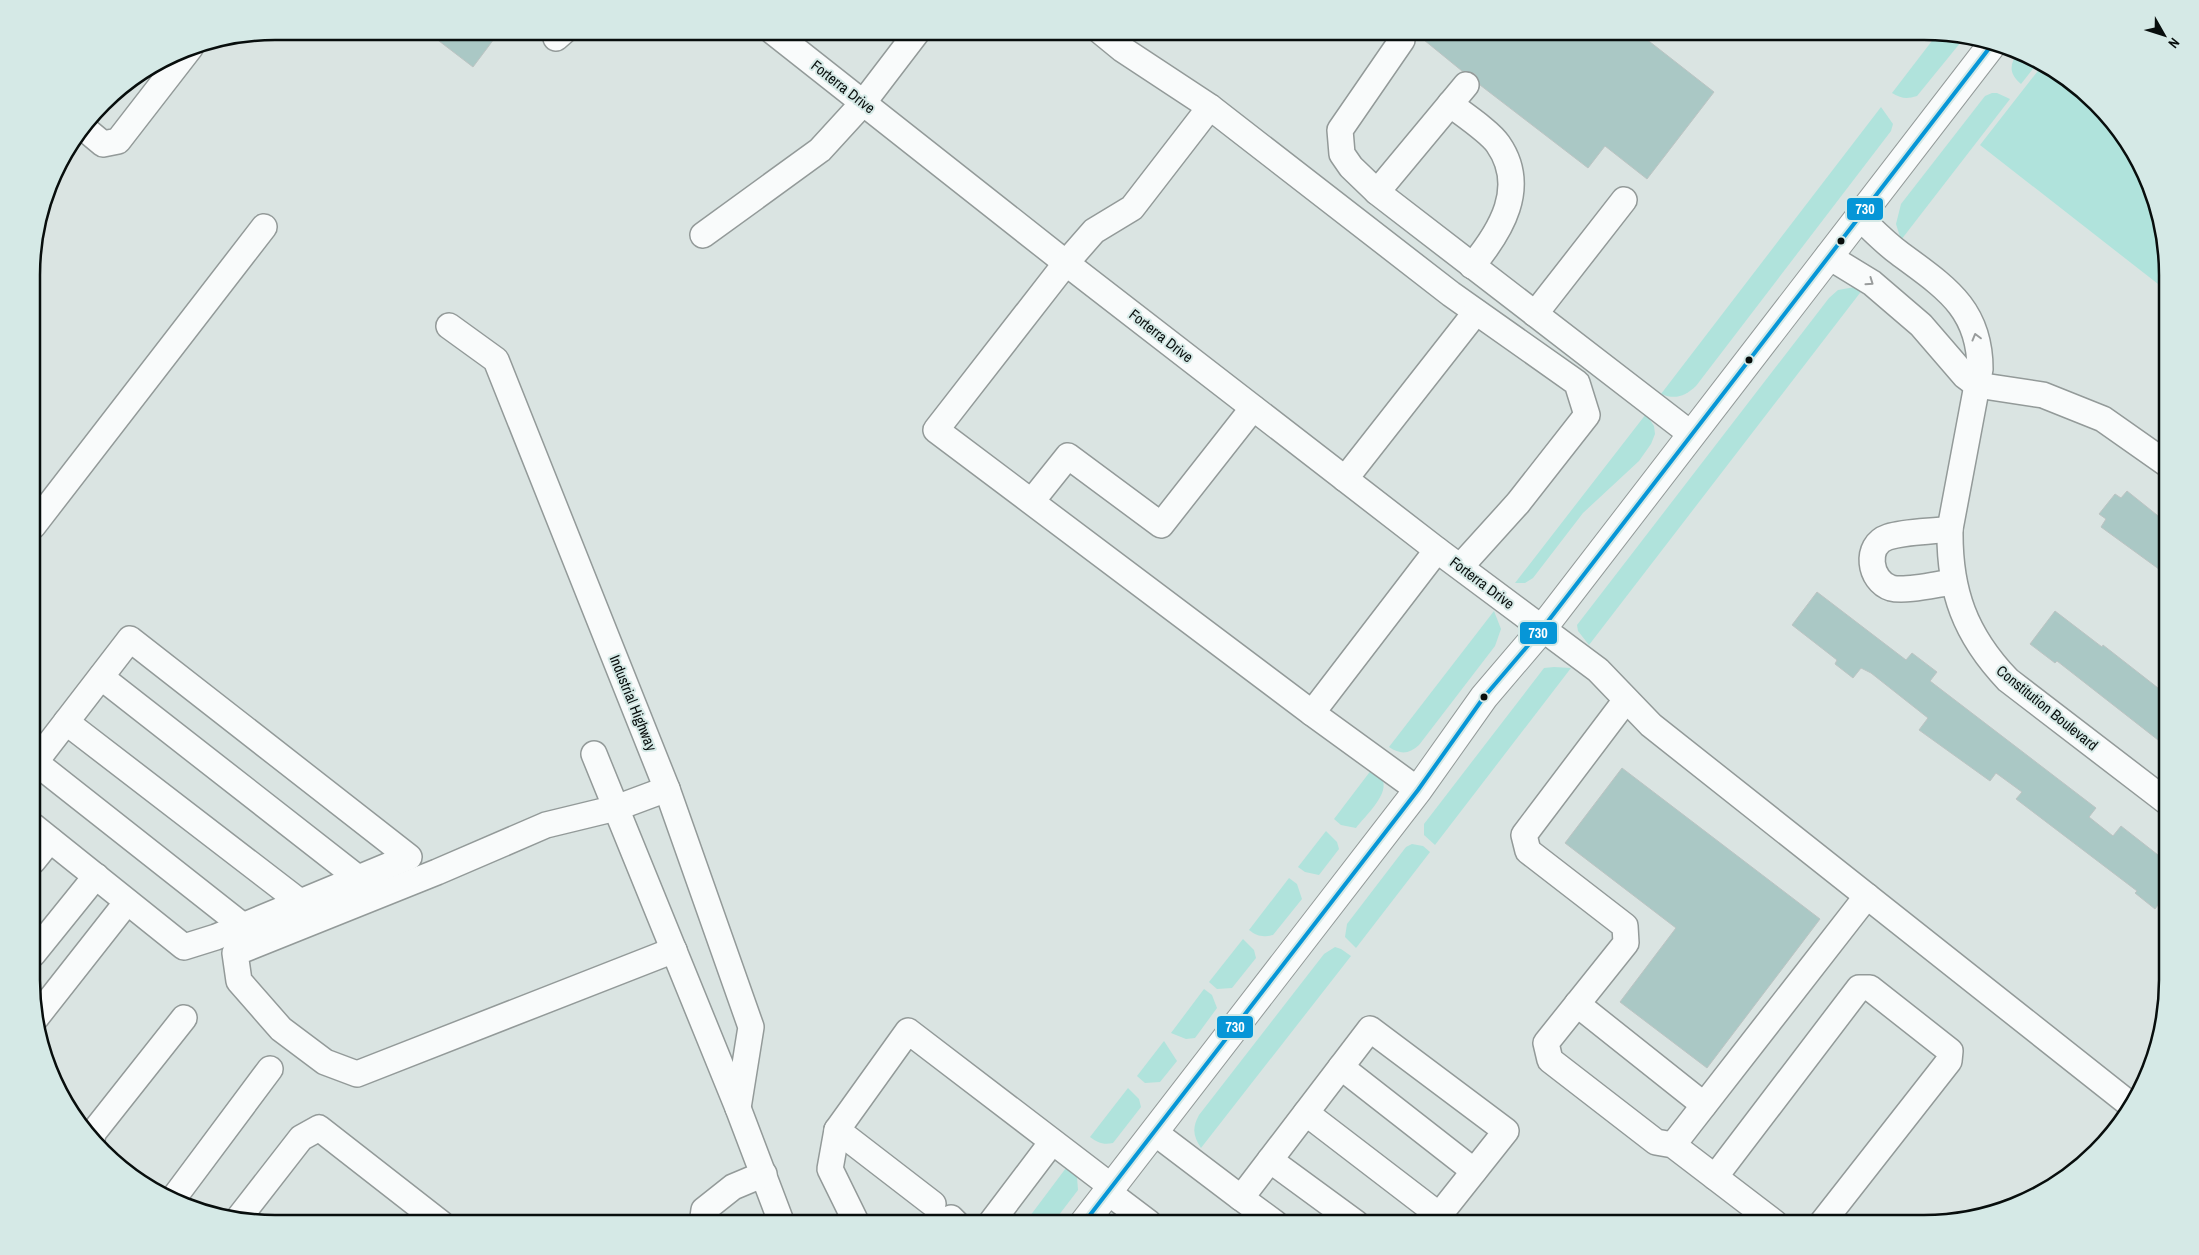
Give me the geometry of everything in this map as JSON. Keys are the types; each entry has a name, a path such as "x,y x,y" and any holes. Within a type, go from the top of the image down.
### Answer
{"main road":[{"path":"1090,1215 1418,790 1484,697 1542,629 1690,434 1989,49"}],"street":[{"name":"Forterra Drive","path":"783,40 1066,263 1437,550 1461,566 1598,670 1651,725 2126,1101"},
{"path":"703,235 820,150 863,103 911,40"},
{"path":"1111,40 1210,107 1476,312 1577,383 1587,415 1518,503 1461,566"},
{"path":"1402,40 1340,130 1342,154 1351,166 1377,192 1690,434"},
{"path":"88,133 103,144 118,141 181,60"},
{"path":"1377,192 1466,85"},
{"path":"1450,104 1498,143 1512,178 1506,214 1494,240 1472,266"},
{"path":"1210,107 1132,208 1094,231 1066,263 936,430 1312,713 1418,790"},
{"path":"1535,314 1624,200"},
{"name":"Constitution Boulevard","path":"1858,216 1896,251 1948,289 1974,326 1980,352 1980,370 1950,529 1949,556 1953,582 1963,616 1976,641 1990,661 2008,680 2159,796"},
{"path":"40,517 264,227"},
{"path":"1828,256 1872,282 1920,326 1965,376 1977,385 2043,395 2104,419 2159,458"},
{"path":"1345,478 1476,312"},
{"name":"Industrial Highway","path":"449,326 496,360 667,789 751,1027 738,1108"},
{"path":"1032,501 1068,456 1161,525 1254,408"},
{"path":"1950,529 1888,537 1877,545 1872,558 1872,566 1879,579 1892,588 1953,582"},
{"path":"1312,713 1437,550"},
{"path":"40,756 130,639 410,857 243,926 184,948 42,833"},
{"path":"101,677 358,878"},
{"path":"1626,700 1524,835 1528,851 1625,926 1626,943 1546,1043 1550,1060 1656,1142 1673,1145 1765,1215"},
{"path":"66,722 300,902"},
{"path":"594,754 738,1108 779,1215"},
{"path":"40,769 243,926"},
{"path":"667,789 616,808 546,825 437,872 236,953 240,980 281,1029 325,1062 357,1074 674,950"},
{"path":"40,945 96,876"},
{"path":"1673,1145 1867,896"},
{"path":"42,1010 127,902"},
{"path":"1715,1177 1859,988 1870,988 1950,1051 1949,1061 1828,1215"},
{"path":"1577,1004 1704,1105"},
{"path":"95,1131 184,1018"},
{"path":"1241,1198 1370,1029 1506,1131 1439,1215"},
{"path":"852,1215 830,1169 837,1130 908,1031 1052,1142 1139,1215"},
{"path":"1341,1068 1474,1171"},
{"path":"177,1194 270,1069"},
{"path":"1306,1113 1431,1215"},
{"path":"243,1213 300,1138 319,1128 430,1215"},
{"path":"837,1130 947,1215"},
{"path":"1154,1132 1263,1215"},
{"path":"997,1215 1052,1142"},
{"path":"1270,1160 1345,1215"},
{"path":"703,1215 704,1210 733,1187 764,1174"}],"shaded area":[{"path":"1932,41 1960,43 1917,96 1904,98 1892,93"},
{"path":"2015,58 2034,67 2021,84 2012,73"},
{"path":"2039,69 2079,98 2101,120 2119,144 2135,171 2147,199 2157,244 2159,285 1980,145"},
{"path":"1997,93 2010,99 1901,240 1896,224 1901,204 1985,96"},
{"path":"1881,107 1893,124 1891,131 1696,386 1676,397 1661,394"},
{"path":"1855,287 1863,289 1589,645 1578,631 1577,625 1829,298 1838,290"},
{"path":"1646,414 1654,426 1655,434 1651,444 1639,461 1583,513 1533,578 1525,583 1515,583"},
{"path":"1494,611 1501,629 1495,646 1419,745 1408,752 1397,751 1389,747"},
{"path":"1544,668 1571,668 1435,845 1424,835 1424,824"},
{"path":"1372,769 1383,781 1384,787 1379,800 1356,828 1341,825 1334,819"},
{"path":"1326,831 1337,842 1339,849 1319,875 1305,872 1298,867"},
{"path":"1412,844 1423,846 1430,852 1356,948 1345,937 1347,924 1406,847"},
{"path":"1289,878 1297,884 1302,899 1273,935 1261,936 1249,930"},
{"path":"1243,939 1254,950 1256,958 1232,988 1217,989 1209,982"},
{"path":"1335,947 1351,956 1201,1148 1194,1132 1199,1115 1324,954"},
{"path":"1204,989 1212,995 1217,1008 1195,1038 1186,1039 1171,1033"},
{"path":"1164,1041 1177,1061 1160,1082 1145,1083 1137,1076"},
{"path":"1128,1088 1139,1099 1141,1107 1113,1143 1101,1143 1090,1137"},
{"path":"1066,1168 1077,1177 1078,1190 1059,1215 1031,1215"}],"building":[{"path":"438,40 493,40 473,67"},
{"path":"1424,40 1648,40 1714,92 1647,179 1605,146 1588,168 1480,85 1475,74 1462,71"},
{"path":"2127,491 2159,517 2159,569 2101,527 2106,519 2099,514 2115,494 2121,498"},
{"path":"1817,592 1906,660 1912,653 1937,672 1930,681 2096,808 2089,817 2113,836 2121,826 2159,856 2159,904 2155,909 2135,893 2137,891 2016,799 2022,792 1996,773 1990,781 1919,730 1928,718 1871,673 1861,668 1853,678 1835,664 1837,660 1792,625"},
{"path":"2055,611 2102,647 2103,645 2159,689 2159,741 2057,661 2055,663 2030,644"},
{"path":"1622,768 1820,919 1707,1068 1620,1002 1676,928 1565,843"}],"transit line":[{"name":"730","path":"1090,1215 1418,790 1484,697 1542,629 1989,49"}]}
